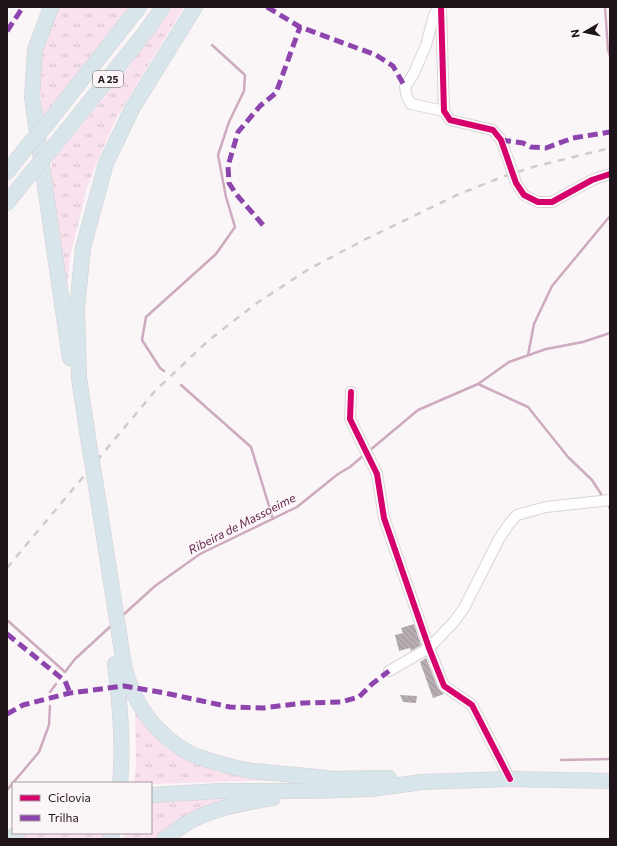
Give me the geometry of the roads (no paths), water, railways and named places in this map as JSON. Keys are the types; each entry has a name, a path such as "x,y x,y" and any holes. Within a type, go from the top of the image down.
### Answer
{"highway":[{"path":"51,7 36,50 32,97 86,447 122,657 128,681 134,696 144,713 172,742 190,753 216,762 251,771 296,774 331,779"},
{"name":"A 25","path":"7,172 139,7"},
{"name":"A 25","path":"7,203 144,34 163,7"},
{"path":"120,782 122,732 118,689 86,447 79,378 77,308 82,248 106,162 133,107 195,7"},
{"path":"152,787 331,779 395,778 422,782"},
{"path":"152,794 371,789 422,782 510,779 610,782"},
{"path":"164,839 188,823 214,812 251,802 309,791"}],"street":[{"path":"440,7 444,111 450,120 493,130 501,140 516,183 524,195 538,202 552,202 592,180 610,174"},
{"path":"440,7 434,15 426,45 414,73 405,87 407,97 411,104 444,111"},
{"path":"351,392 350,419 377,474 384,518 429,648 444,686 472,704 510,779"},
{"path":"389,671 429,648 453,623 464,608 499,539 509,524 517,516 546,507 610,500"}],"waterway":[{"path":"605,7 608,50 610,56"},
{"path":"164,371 160,368 142,340 146,317 216,254 235,227 226,197 218,155 229,122 244,91 245,75 212,45"},
{"path":"528,355 534,324 552,286 610,216"},
{"path":"478,384 509,362 546,349 583,342 610,333"},
{"name":"Ribeira de Massoeime","path":"369,451 418,410 478,384 528,407 568,457 592,480 601,494"},
{"path":"181,385 251,447 273,519"},
{"name":"Ribeira de Massoeime","path":"122,616 155,586 200,554 297,507 364,455"},
{"path":"7,620 65,672 75,659 112,625"},
{"name":"Ribeira de Massoeime","path":"50,692 56,684"},
{"name":"Ribeira de Massoeime","path":"14,782 39,752 49,725 50,706"},
{"path":"561,760 610,759"},
{"name":"Ribeira de Massoeime","path":"7,790 12,784"}],"railway":[{"path":"7,568 155,391 209,340 257,303 309,269 364,240 457,195 502,177 533,167 610,148"}]}
